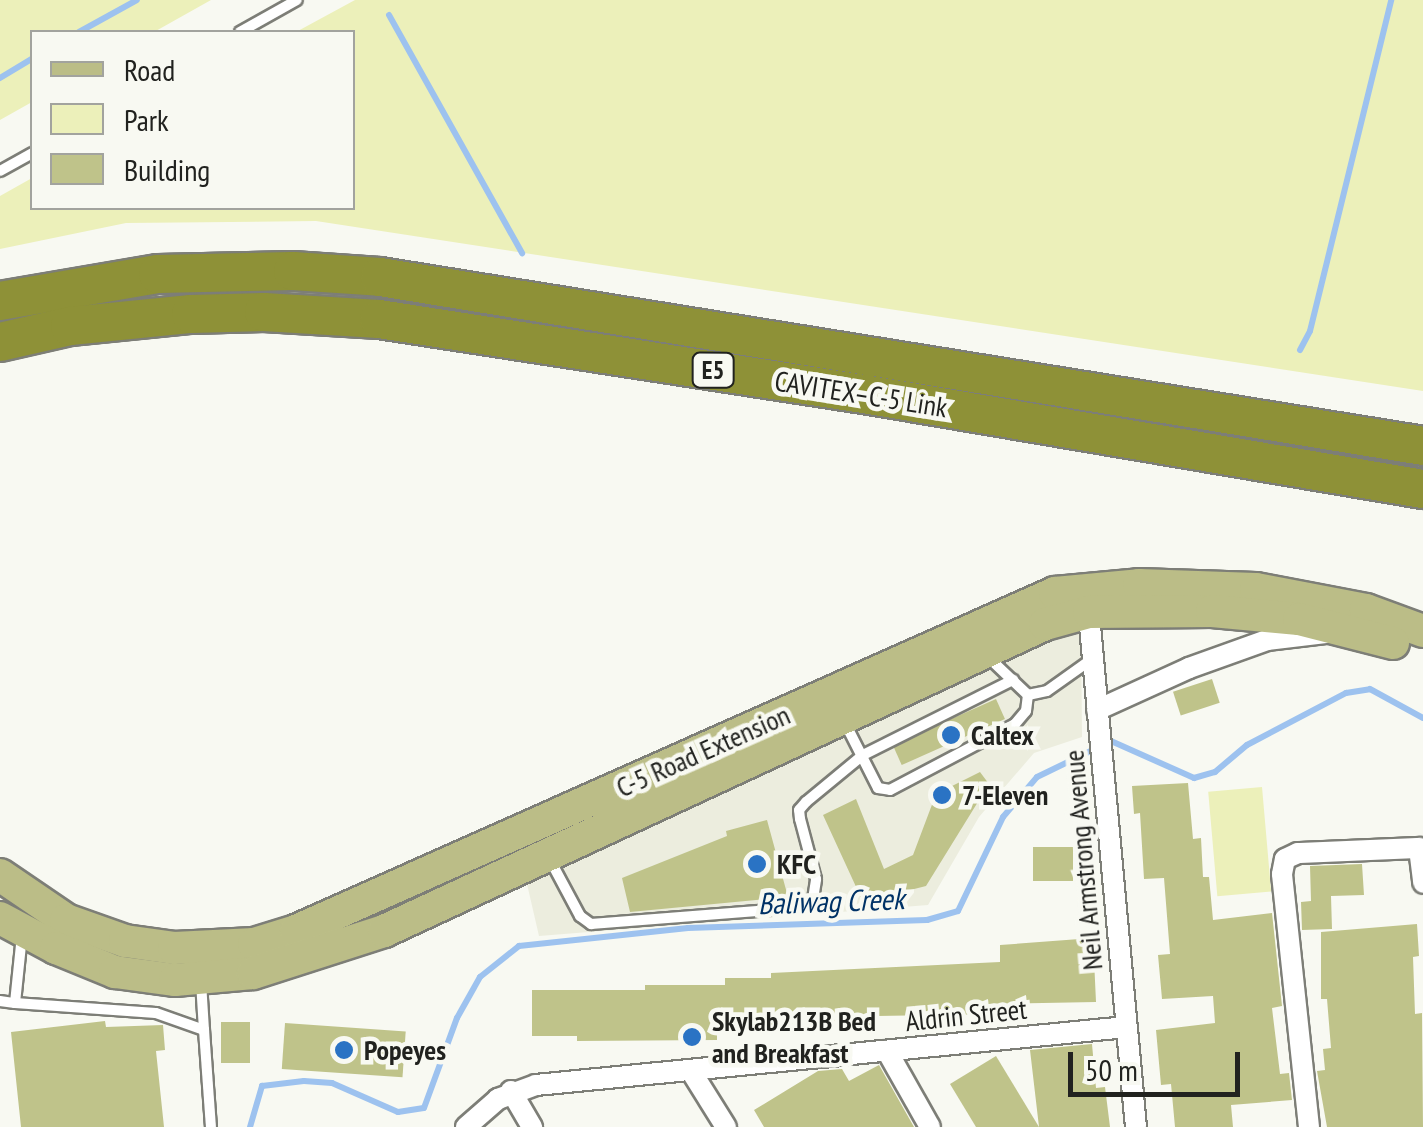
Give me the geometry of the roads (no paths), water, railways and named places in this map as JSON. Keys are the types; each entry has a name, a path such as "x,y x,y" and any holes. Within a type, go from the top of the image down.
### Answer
{"highway":[{"name":"CAVITEX–C-5 Link","path":"0,302 158,274 294,271 380,277 936,364 1423,446"},
{"name":"CAVITEX–C-5 Link","path":"0,342 70,326 191,314 299,313 379,319 864,394 1423,489"}],"main road":[{"name":"C-5 Road Extension","path":"0,874 66,920 125,941 174,948 254,944 314,923 676,764 1024,603 1256,589 1366,610 1423,631"},
{"name":"C-5 Road Extension","path":"12,924 115,972 201,979 254,973 384,931 844,721 1088,600 1299,619 1356,631 1423,652"}],"street":[{"name":"Neil Armstrong Avenue","path":"1088,600 1136,1127"},
{"path":"1097,710 1189,668 1268,640 1356,631"},
{"path":"1309,1127 1282,874 1285,858 1298,853 1421,847 1423,883"},
{"name":"Aldrin Street","path":"466,1127 511,1091 536,1085 1126,1027"},
{"path":"887,1051 930,1127"},
{"path":"691,1071 726,1127"},
{"path":"511,1091 532,1127"}],"lane":[{"path":"244,30 296,0"},
{"path":"0,170 30,153"},
{"path":"984,653 1028,695"},
{"path":"1028,695 1047,690 1094,658"},
{"path":"548,854 580,916 591,924 795,908 813,899 816,879 798,810 863,755 1014,680"},
{"path":"844,721 878,788 890,790 1015,724 1026,711 1028,695"},
{"path":"12,924 15,1003"},
{"path":"201,979 211,1127"},
{"path":"0,1001 156,1013 204,1030"}],"waterway":[{"path":"83,30 137,0"},
{"path":"1300,350 1310,331 1391,0"},
{"path":"389,15 522,253"},
{"path":"0,78 30,60"},
{"name":"Baliwag Creek","path":"250,1127 262,1086 304,1081 332,1083 398,1112 424,1108 457,1018 480,977 519,946 688,928 927,920 958,911 1003,817 1037,777 1111,741 1194,778 1215,772 1247,745 1346,693 1370,689 1423,718"}],"place":[{"name":"Caltex","path":"951,735"},
{"name":"7-Eleven","path":"942,795"},
{"name":"KFC","path":"757,864"},
{"name":"Skylab213B Bed and Breakfast","path":"692,1037"},
{"name":"Popeyes","path":"344,1050"}]}
